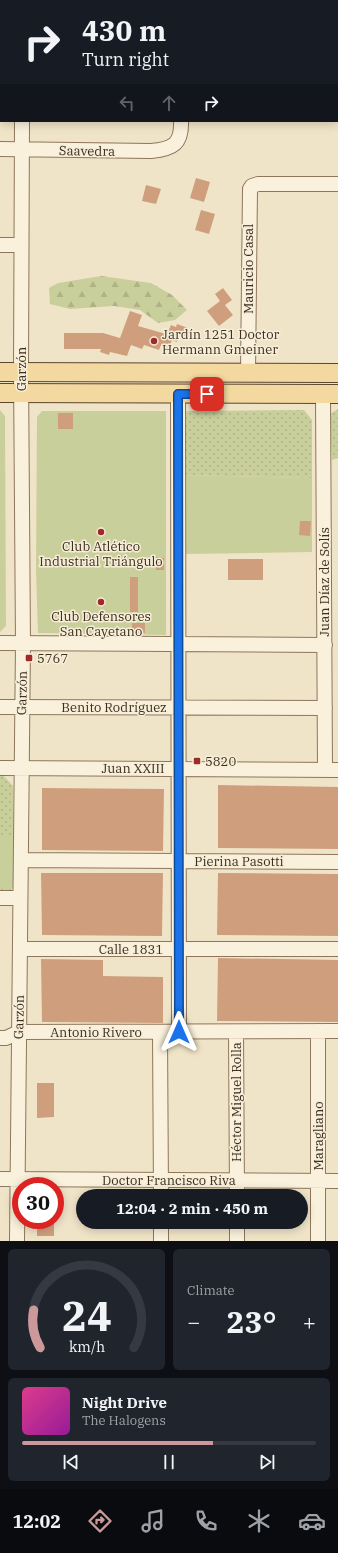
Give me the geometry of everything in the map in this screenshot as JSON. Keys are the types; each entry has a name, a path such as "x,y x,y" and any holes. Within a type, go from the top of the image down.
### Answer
{"main road":[{"path":"0,372 338,373"},
{"path":"0,393 331,394"}],"street":[{"name":"Garzón","path":"18,1177 23,643 21,393 22,122"},
{"name":"Saavedra","path":"0,150 151,152 165,150 174,146 179,138 182,132 182,122"},
{"name":"Mauricio Casal","path":"248,373 250,189 252,186 258,184 338,184"},
{"path":"0,245 21,245"},
{"path":"178,394 179,1032"},
{"name":"Juan Díaz de Solís","path":"331,394 325,644 325,708 331,770"},
{"path":"0,643 325,644"},
{"name":"Benito Rodríguez","path":"0,707 325,708"},
{"name":"Juan XXIII","path":"0,768 331,770"},
{"name":"Pierina Pasotti","path":"21,860 338,862"},
{"path":"0,898 20,898"},
{"name":"Calle 1831","path":"20,949 338,949"},
{"name":"Antonio Rivero","path":"0,1038 6,1038 19,1032 338,1032"},
{"path":"160,1032 161,1189"},
{"name":"Héctor Miguel Rolla","path":"236,1032 237,1189"},
{"name":"Maragliano","path":"318,1032 318,1241"},
{"name":"Doctor Francisco Riva","path":"0,1179 12,1179"},
{"name":"Doctor Francisco Riva","path":"64,1179 338,1181"},
{"name":"Garzón","path":"17,1229 17,1241"},
{"path":"161,1229 161,1241"},
{"path":"237,1229 237,1241"}],"green space":[{"path":"101,276 151,283 172,295 187,310 175,320 158,323 140,310 114,306 70,309 50,304 49,288 58,283"},
{"path":"338,409 338,458 332,460 330,414"},
{"path":"0,410 5,416 6,626 0,632"},
{"path":"304,410 312,420 312,478 184,475 186,411"},
{"path":"42,411 166,411 166,635 38,633 36,571 37,417"},
{"path":"184,475 312,478 312,552 185,554"},
{"path":"0,776 4,776 13,786 14,885 11,890 0,890"},
{"path":"0,837 11,837 11,888 0,888"}],"building":[{"path":"196,178 210,182 204,202 190,198"},
{"path":"146,185 161,189 156,204 142,201"},
{"path":"201,210 215,214 209,234 195,230"},
{"path":"223,288 232,300 225,305 233,315 219,326 207,311 220,301 215,294"},
{"path":"130,311 142,315 138,326 166,334 171,325 176,327 177,324 188,328 185,336 179,334 177,342 172,340 169,348 161,345 159,350 144,345 142,349 131,345 127,356 110,352 109,355 100,352 101,349 64,349 64,333 103,333 120,338"},
{"path":"58,413 73,413 73,429 58,429"},
{"path":"300,521 311,521 310,536 299,535"},
{"path":"156,557 164,558 164,570 156,570"},
{"path":"228,559 263,559 263,580 228,580"},
{"path":"130,577 138,577 138,612 130,612"},
{"path":"132,623 145,623 145,633 132,633"},
{"path":"218,785 338,787 338,849 218,848"},
{"path":"42,788 164,789 163,851 42,850"},
{"path":"41,873 163,873 162,936 42,935"},
{"path":"218,873 338,874 338,936 217,935"},
{"path":"218,958 338,960 338,1022 217,1021"},
{"path":"41,959 103,960 103,976 163,977 163,1023 42,1022"},
{"path":"37,1083 54,1083 54,1117 37,1118"},
{"path":"37,1229 54,1229 54,1236 37,1236"}],"place":[{"name":"Jardín 1251 Doctor Hermann Gmeiner","path":"154,341"},
{"name":"Club Atlético Industrial Triángulo","path":"101,532"},
{"name":"Club Defensores San Cayetano","path":"101,602"},
{"name":"5767","path":"29,658"},
{"name":"5820","path":"197,761"}],"route":[{"path":"179,1032 178,394 207,394"}]}
